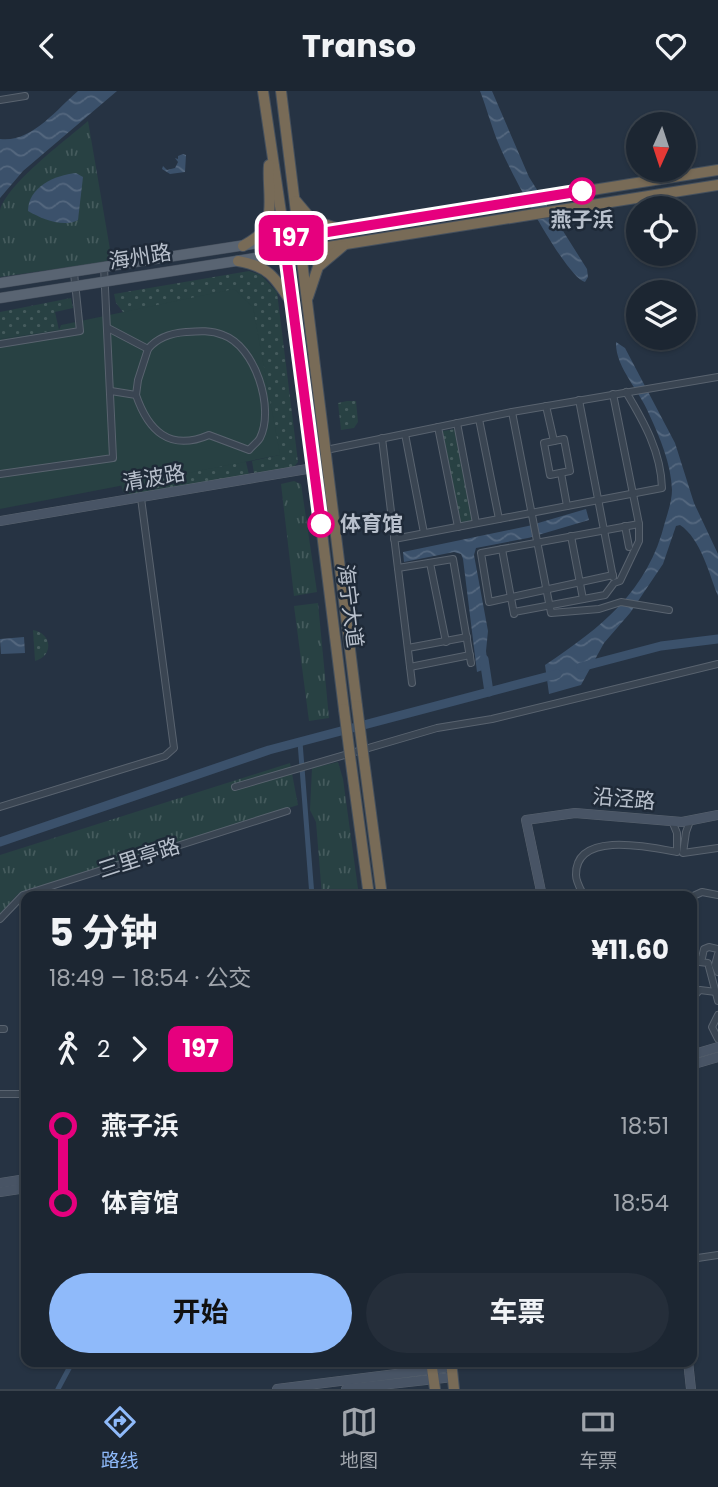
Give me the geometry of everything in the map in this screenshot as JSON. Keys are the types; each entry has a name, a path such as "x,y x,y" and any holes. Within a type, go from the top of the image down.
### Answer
{"highway":[{"name":"海宁大道","path":"263,91 287,253 368,891"},
{"name":"海宁大道","path":"281,91 356,706 381,891"},
{"path":"243,246 261,234 266,225 271,148"},
{"path":"284,239 718,170"},
{"path":"287,253 718,185"},
{"path":"294,195 299,206 312,220 344,230"},
{"path":"306,304 318,267 345,244"},
{"path":"238,261 256,264 265,269 293,305"}],"main road":[{"name":"海州路","path":"0,283 284,239"},
{"name":"海州路","path":"0,298 287,253"}],"street":[{"path":"0,100 22,95"},
{"path":"0,474 113,458 104,267"},
{"path":"0,344 80,331 74,273"},
{"path":"107,328 148,349"},
{"path":"206,331 226,335 244,349 262,386 264,421 260,439 248,450 209,435 198,440 181,440 162,435 142,413 136,394 148,349 153,343 175,333 206,331"},
{"path":"326,450 513,412 718,377"},
{"path":"111,391 136,394"},
{"path":"394,538 532,515 662,488 662,468 628,391"},
{"path":"502,549 514,613 605,594 614,583 620,581 639,541 639,524 613,394"},
{"path":"579,400 614,583"},
{"path":"547,406 554,441"},
{"path":"513,412 551,613 599,609 621,602 669,610"},
{"path":"479,419 499,519"},
{"path":"457,423 476,523"},
{"path":"438,427 458,527"},
{"path":"405,434 424,533"},
{"path":"382,438 412,683"},
{"path":"564,439 570,471 550,475 544,443 554,441 564,439"},
{"name":"清波路","path":"0,521 313,468"},
{"path":"561,473 567,506"},
{"path":"0,807 165,756 174,748 141,498"},
{"path":"613,575 489,602 481,553 639,524"},
{"path":"625,526 629,547"},
{"path":"571,537 583,599"},
{"path":"398,568 453,559 471,659 410,667"},
{"path":"430,563 445,641"},
{"path":"408,648 467,637"},
{"path":"235,787 437,728 492,719 718,664"},
{"name":"三里亭路","path":"36,891 287,811"},
{"name":"沿泾路","path":"541,891 526,820 575,813 671,821 690,821 718,815"},
{"path":"582,891 576,877 578,862 589,850 605,845 618,845 677,852 677,833 671,821"},
{"path":"690,821 683,853 718,848"},
{"path":"697,894 702,892 718,895"},
{"name":"三里亭路","path":"0,919 21,897"},
{"path":"697,960 702,958 704,949 709,947 718,951 715,965 718,972"},
{"path":"697,961 708,963 718,1001"},
{"path":"697,993 700,990 717,991"},
{"path":"718,1015 712,1027 718,1039"},
{"path":"697,1053 718,1047"},
{"path":"697,1063 718,1056"},
{"path":"0,1094 21,1094"},
{"path":"0,1182 21,1180"},
{"path":"0,1192 21,1189"},
{"path":"697,1258 718,1255"},
{"path":"689,1367 691,1389"},
{"path":"351,1385 375,1377 452,1374"},
{"path":"277,1389 381,1385 433,1375"}],"green space":[{"path":"88,121 112,261 0,277 0,210 5,199 25,175"},
{"path":"249,271 261,275 277,292 298,462 293,468 254,473 252,461 279,455 123,312 116,303 114,294"},
{"path":"234,289 253,307 280,455 0,509 0,339 59,330 61,325"},
{"path":"71,298 73,308 55,312 59,330 0,339 0,312"},
{"path":"356,401 358,422 354,428 341,430 338,403"},
{"path":"456,429 474,522 460,524 442,431"},
{"path":"214,447 246,462 249,475 131,494 123,492 119,475"},
{"path":"294,481 301,484 317,592 294,596 281,484"},
{"path":"318,603 329,718 309,721 294,606"},
{"path":"33,630 44,635 48,645 45,654 35,661"},
{"path":"338,762 343,779 358,891 322,891 316,822 310,810 312,768"},
{"path":"290,763 298,805 21,891 0,914 0,855"}],"water":[{"path":"78,91 117,91 23,171 0,198 0,139 11,139 33,131"},
{"path":"480,91 492,91 529,177 587,269 588,277 585,282 576,276 552,243 514,177 494,133"},
{"path":"186,155 185,172 170,174 162,169 163,166 167,170 175,168 178,162 175,158 178,159 178,156"},
{"path":"76,173 83,177 78,220 59,223 28,211 33,195 44,184 60,176"},
{"path":"616,342 625,348 675,443 694,503 718,554 718,596 694,539 680,525 676,526 663,564 630,613 604,643 581,685 549,694 545,665 604,621 635,588 657,546 671,502 670,470 664,451 645,405 619,361"},
{"path":"586,509 589,520 528,538 476,548 474,555 488,631 488,668 477,672 461,554 454,552 404,562 403,552 528,526"},
{"path":"24,637 25,653 1,654 0,639"}],"waterway":[{"path":"581,667 661,646 718,639"},
{"path":"484,659 489,692"},
{"path":"0,842 269,750 557,674"},
{"path":"300,742 312,891"},
{"path":"58,1389 70,1367"}],"bus line":[{"name":"197","path":"321,524 284,239 582,191"}],"place":[{"name":"燕子浜","path":"582,191"},
{"name":"体育馆","path":"321,524"}]}
